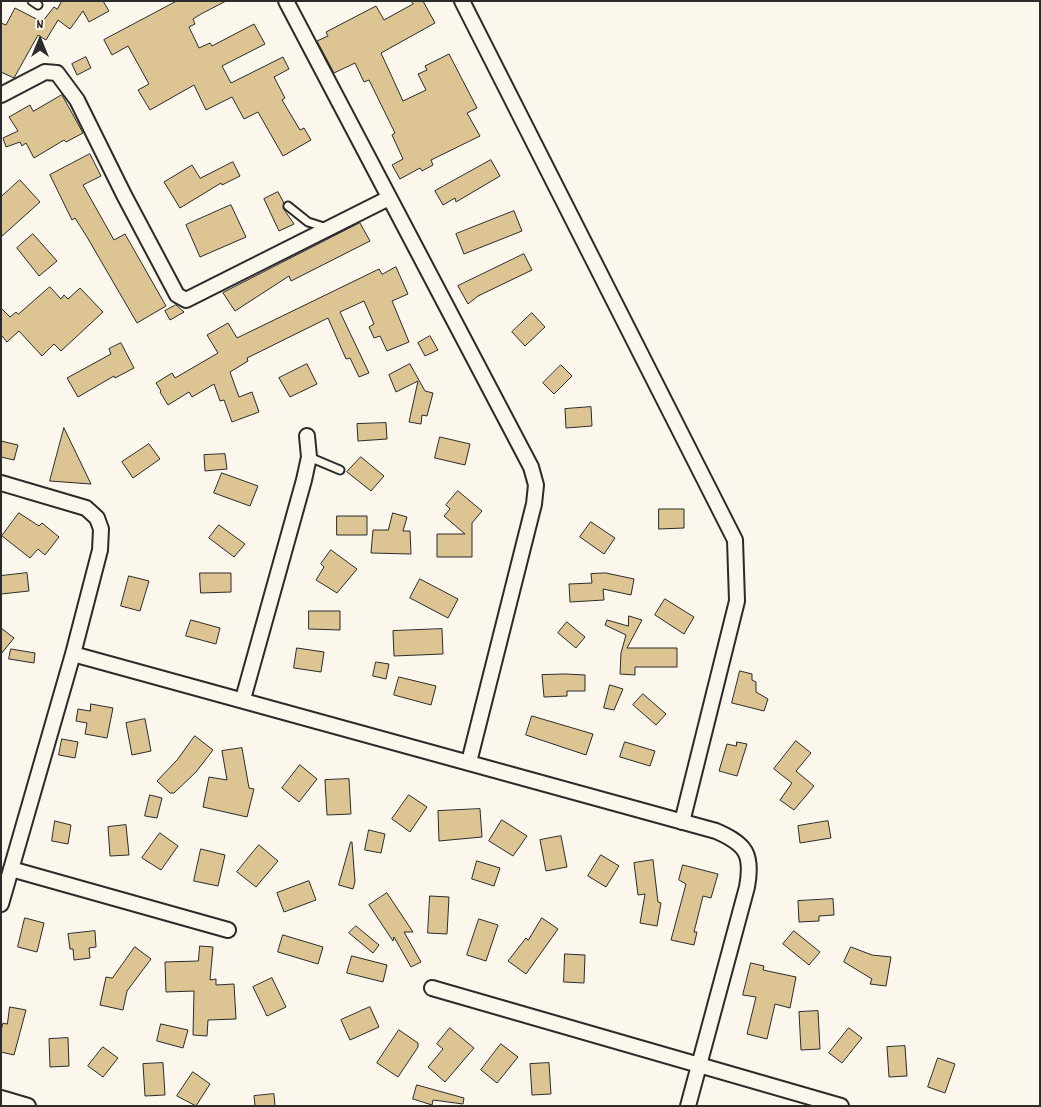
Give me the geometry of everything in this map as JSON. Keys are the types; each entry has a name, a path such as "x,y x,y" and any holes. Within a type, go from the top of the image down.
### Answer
{"street":[{"path":"286,1 531,467 536,485 534,504 469,762"},
{"path":"462,1 735,540 738,601 682,822"},
{"path":"1,95 45,72 57,73 77,100 124,196 181,298 191,299 389,198"},
{"path":"243,699 304,480 309,457 307,436"},
{"path":"1,483 86,508 97,518 101,529 100,550 73,654 1,904"},
{"path":"73,654 243,699 716,831 738,842 742,845 748,856 750,871 688,1106"},
{"path":"11,869 228,930"},
{"path":"432,988 841,1106"},
{"path":"1,1098 28,1106"}],"lane":[{"path":"288,206 308,222 330,229"},
{"path":"309,457 340,470"}],"building":[{"path":"62,1 103,1 109,11 89,22 83,11 70,29 58,20 46,40 38,35 14,78 1,72 1,23 6,25 15,8 42,22 54,7 57,9"},
{"path":"177,1 226,1 193,19 195,24 189,27 199,48 210,43 212,46 254,24 265,44 222,66 231,83 283,57 289,69 274,77 285,98 282,100 300,130 304,128 311,140 283,156 258,112 244,119 232,97 206,110 194,85 150,110 138,90 149,84 128,46 112,55 104,40"},
{"path":"411,1 423,1 435,23 381,53 403,101 426,90 418,74 427,70 425,66 449,54 477,108 467,113 480,136 431,160 433,165 422,171 420,168 400,179 392,165 403,159 392,135 395,133 369,80 364,82 355,63 334,73 317,41 328,36 326,32 376,6 384,20 413,4"},
{"path":"86,57 91,68 77,75 72,64"},
{"path":"62,95 83,133 66,142 64,140 34,158 26,143 22,146 20,142 6,147 3,138 18,131 9,117 30,105 33,111"},
{"path":"90,154 101,176 83,185 114,240 125,234 166,306 137,323 87,237 75,218 72,220 50,175"},
{"path":"491,160 500,176 456,202 455,198 443,205 435,191"},
{"path":"233,162 240,176 222,185 221,183 180,208 164,182 192,165 200,178"},
{"path":"20,180 40,202 1,237 1,197"},
{"path":"278,192 284,203 283,208 294,224 279,231 264,199"},
{"path":"231,205 246,237 200,257 186,225"},
{"path":"514,211 522,231 464,254 456,234"},
{"path":"360,223 370,241 291,281 289,276 235,311 223,293"},
{"path":"33,234 57,261 39,276 17,248"},
{"path":"524,254 532,270 478,296 468,304 458,286"},
{"path":"396,267 408,294 392,301 409,342 387,351 380,336 374,338 369,327 374,324 364,301 340,312 369,373 359,377 350,358 346,359 328,318 247,358 248,361 230,372 239,397 252,392 259,412 232,422 224,400 220,401 214,384 192,397 189,392 168,405 160,392 156,383 172,373 175,378 218,353 207,335 228,323 237,338 379,269 382,274"},
{"path":"50,287 61,299 64,295 68,299 80,288 103,312 61,351 54,344 42,356 19,331 7,342 1,335 1,308 10,317 16,312 18,314"},
{"path":"176,305 184,312 170,320 165,311"},
{"path":"532,313 545,327 525,346 512,332"},
{"path":"430,336 438,350 425,356 418,343"},
{"path":"121,343 134,368 115,378 114,376 78,397 67,378 111,354 109,349"},
{"path":"307,364 317,384 290,397 279,378"},
{"path":"410,364 425,391 433,393 427,416 422,415 421,424 409,422 418,381 396,392 389,375"},
{"path":"561,365 572,376 554,394 543,383"},
{"path":"591,407 592,426 566,428 565,409"},
{"path":"386,423 387,439 358,441 357,424"},
{"path":"64,428 91,484 50,481"},
{"path":"440,437 470,444 465,465 435,458"},
{"path":"1,441 18,445 14,460 1,457"},
{"path":"149,444 160,459 133,478 122,462"},
{"path":"225,454 227,469 205,471 204,455"},
{"path":"361,457 384,476 371,491 347,472"},
{"path":"222,473 258,486 250,506 214,493"},
{"path":"458,491 482,511 472,523 472,557 437,557 437,534 465,534 444,516 450,509 446,505"},
{"path":"659,509 684,509 684,528 659,529"},
{"path":"19,513 39,526 42,523 59,537 45,555 38,549 30,558 2,536"},
{"path":"393,513 407,517 403,531 410,531 411,554 371,553 373,530 388,530"},
{"path":"337,516 367,516 367,535 337,535"},
{"path":"591,522 615,538 604,554 580,537"},
{"path":"219,525 245,544 234,557 209,538"},
{"path":"331,550 357,569 337,593 316,580 324,567 321,564"},
{"path":"27,573 29,591 1,594 1,576"},
{"path":"200,573 231,573 231,592 201,593"},
{"path":"606,573 634,579 631,595 603,589 604,600 570,602 569,584 592,583 591,574"},
{"path":"129,576 149,581 140,611 121,606"},
{"path":"420,579 458,599 448,618 410,598"},
{"path":"665,599 694,617 684,634 655,615"},
{"path":"309,611 340,611 340,630 309,629"},
{"path":"629,616 642,620 627,648 677,648 677,667 635,667 635,675 620,674 621,653 626,635 605,625 607,620 628,626"},
{"path":"191,620 220,628 216,644 186,636"},
{"path":"567,622 585,637 576,648 558,633"},
{"path":"1,628 14,638 1,654"},
{"path":"442,629 443,654 394,656 393,631"},
{"path":"297,648 324,652 321,672 294,668"},
{"path":"11,649 35,653 34,663 9,659"},
{"path":"376,662 389,664 386,679 373,676"},
{"path":"740,671 752,674 752,680 756,682 756,692 768,699 764,711 732,703"},
{"path":"542,675 585,675 585,691 567,691 567,696 544,697"},
{"path":"399,677 436,686 431,705 394,695"},
{"path":"610,685 623,689 614,710 604,708"},
{"path":"643,694 666,714 656,725 633,705"},
{"path":"91,704 113,708 107,738 85,734 87,723 76,721 78,709 90,711"},
{"path":"532,716 593,734 586,755 526,735"},
{"path":"145,719 151,751 132,755 126,723"},
{"path":"195,736 213,750 196,772 174,793 170,793 157,781 177,760"},
{"path":"62,739 78,742 75,758 59,755"},
{"path":"796,741 811,753 796,771 814,786 794,810 780,800 792,783 774,769"},
{"path":"625,742 655,751 650,766 620,757"},
{"path":"737,742 747,744 737,776 719,771 727,744 736,746"},
{"path":"242,748 249,788 254,789 247,817 203,807 209,777 227,780 222,751"},
{"path":"300,765 317,779 299,802 282,788"},
{"path":"349,779 351,814 327,815 325,780"},
{"path":"150,795 162,798 157,818 145,816"},
{"path":"409,795 427,807 410,832 392,819"},
{"path":"480,809 482,837 439,841 438,811"},
{"path":"502,820 527,836 513,856 489,841"},
{"path":"55,821 71,825 68,844 52,841"},
{"path":"828,821 831,838 800,843 798,826"},
{"path":"126,825 129,855 110,856 108,827"},
{"path":"369,830 385,834 381,853 365,850"},
{"path":"160,833 178,846 161,870 142,858"},
{"path":"561,836 567,867 546,871 540,840"},
{"path":"351,842 355,882 353,889 339,885"},
{"path":"259,845 278,861 256,887 237,872"},
{"path":"201,849 225,855 218,886 194,881"},
{"path":"601,855 619,866 606,887 588,876"},
{"path":"653,860 658,902 661,903 657,926 640,923 645,894 638,895 634,863"},
{"path":"477,861 500,868 494,886 472,879"},
{"path":"683,865 718,874 711,898 703,896 694,932 697,932 694,945 671,940 686,884 679,880"},
{"path":"309,881 316,900 284,912 277,893"},
{"path":"387,893 413,932 404,932 421,962 411,967 394,937 393,941 369,905"},
{"path":"430,896 449,897 447,934 428,933"},
{"path":"833,899 834,915 819,916 819,921 799,922 798,901"},
{"path":"25,918 44,923 37,952 18,947"},
{"path":"542,918 558,929 526,974 508,961 526,938 528,940"},
{"path":"479,919 498,925 486,961 467,955"},
{"path":"356,926 379,945 373,953 349,933"},
{"path":"95,931 96,947 89,948 90,958 74,960 68,934"},
{"path":"794,931 820,952 809,965 783,944"},
{"path":"283,935 323,947 318,964 278,952"},
{"path":"200,946 213,947 210,980 216,979 216,985 234,984 236,1019 208,1020 207,1036 193,1035 194,991 166,992 165,962 198,961"},
{"path":"135,947 151,959 127,991 123,1010 100,1005 106,977 112,978"},
{"path":"851,947 872,955 891,957 886,986 870,984 872,979 844,962"},
{"path":"565,954 585,955 584,983 564,982"},
{"path":"352,956 387,965 383,982 347,973"},
{"path":"751,963 764,966 763,970 796,977 790,1008 775,1004 767,1039 747,1034 756,997 743,995"},
{"path":"272,978 286,1007 267,1016 253,987"},
{"path":"10,1007 26,1010 14,1055 1,1052 1,1030 3,1023 7,1024"},
{"path":"370,1007 379,1027 350,1040 341,1020"},
{"path":"818,1011 820,1049 801,1050 799,1012"},
{"path":"161,1024 188,1030 183,1048 157,1041"},
{"path":"450,1028 474,1048 445,1082 428,1067 443,1049 437,1044"},
{"path":"849,1028 862,1038 842,1063 829,1053"},
{"path":"399,1030 418,1043 418,1047 398,1077 377,1063"},
{"path":"68,1038 69,1066 50,1067 49,1039"},
{"path":"501,1044 518,1057 497,1083 481,1070"},
{"path":"905,1046 907,1076 889,1077 887,1047"},
{"path":"103,1047 118,1058 103,1077 88,1066"},
{"path":"938,1058 955,1064 945,1093 928,1087"},
{"path":"163,1063 165,1095 145,1096 143,1064"},
{"path":"549,1063 551,1094 532,1095 530,1064"},
{"path":"193,1072 210,1084 196,1106 177,1096"},
{"path":"417,1085 464,1098 463,1104 433,1100 432,1105 413,1099"},
{"path":"274,1094 275,1106 255,1106 254,1096"}]}
